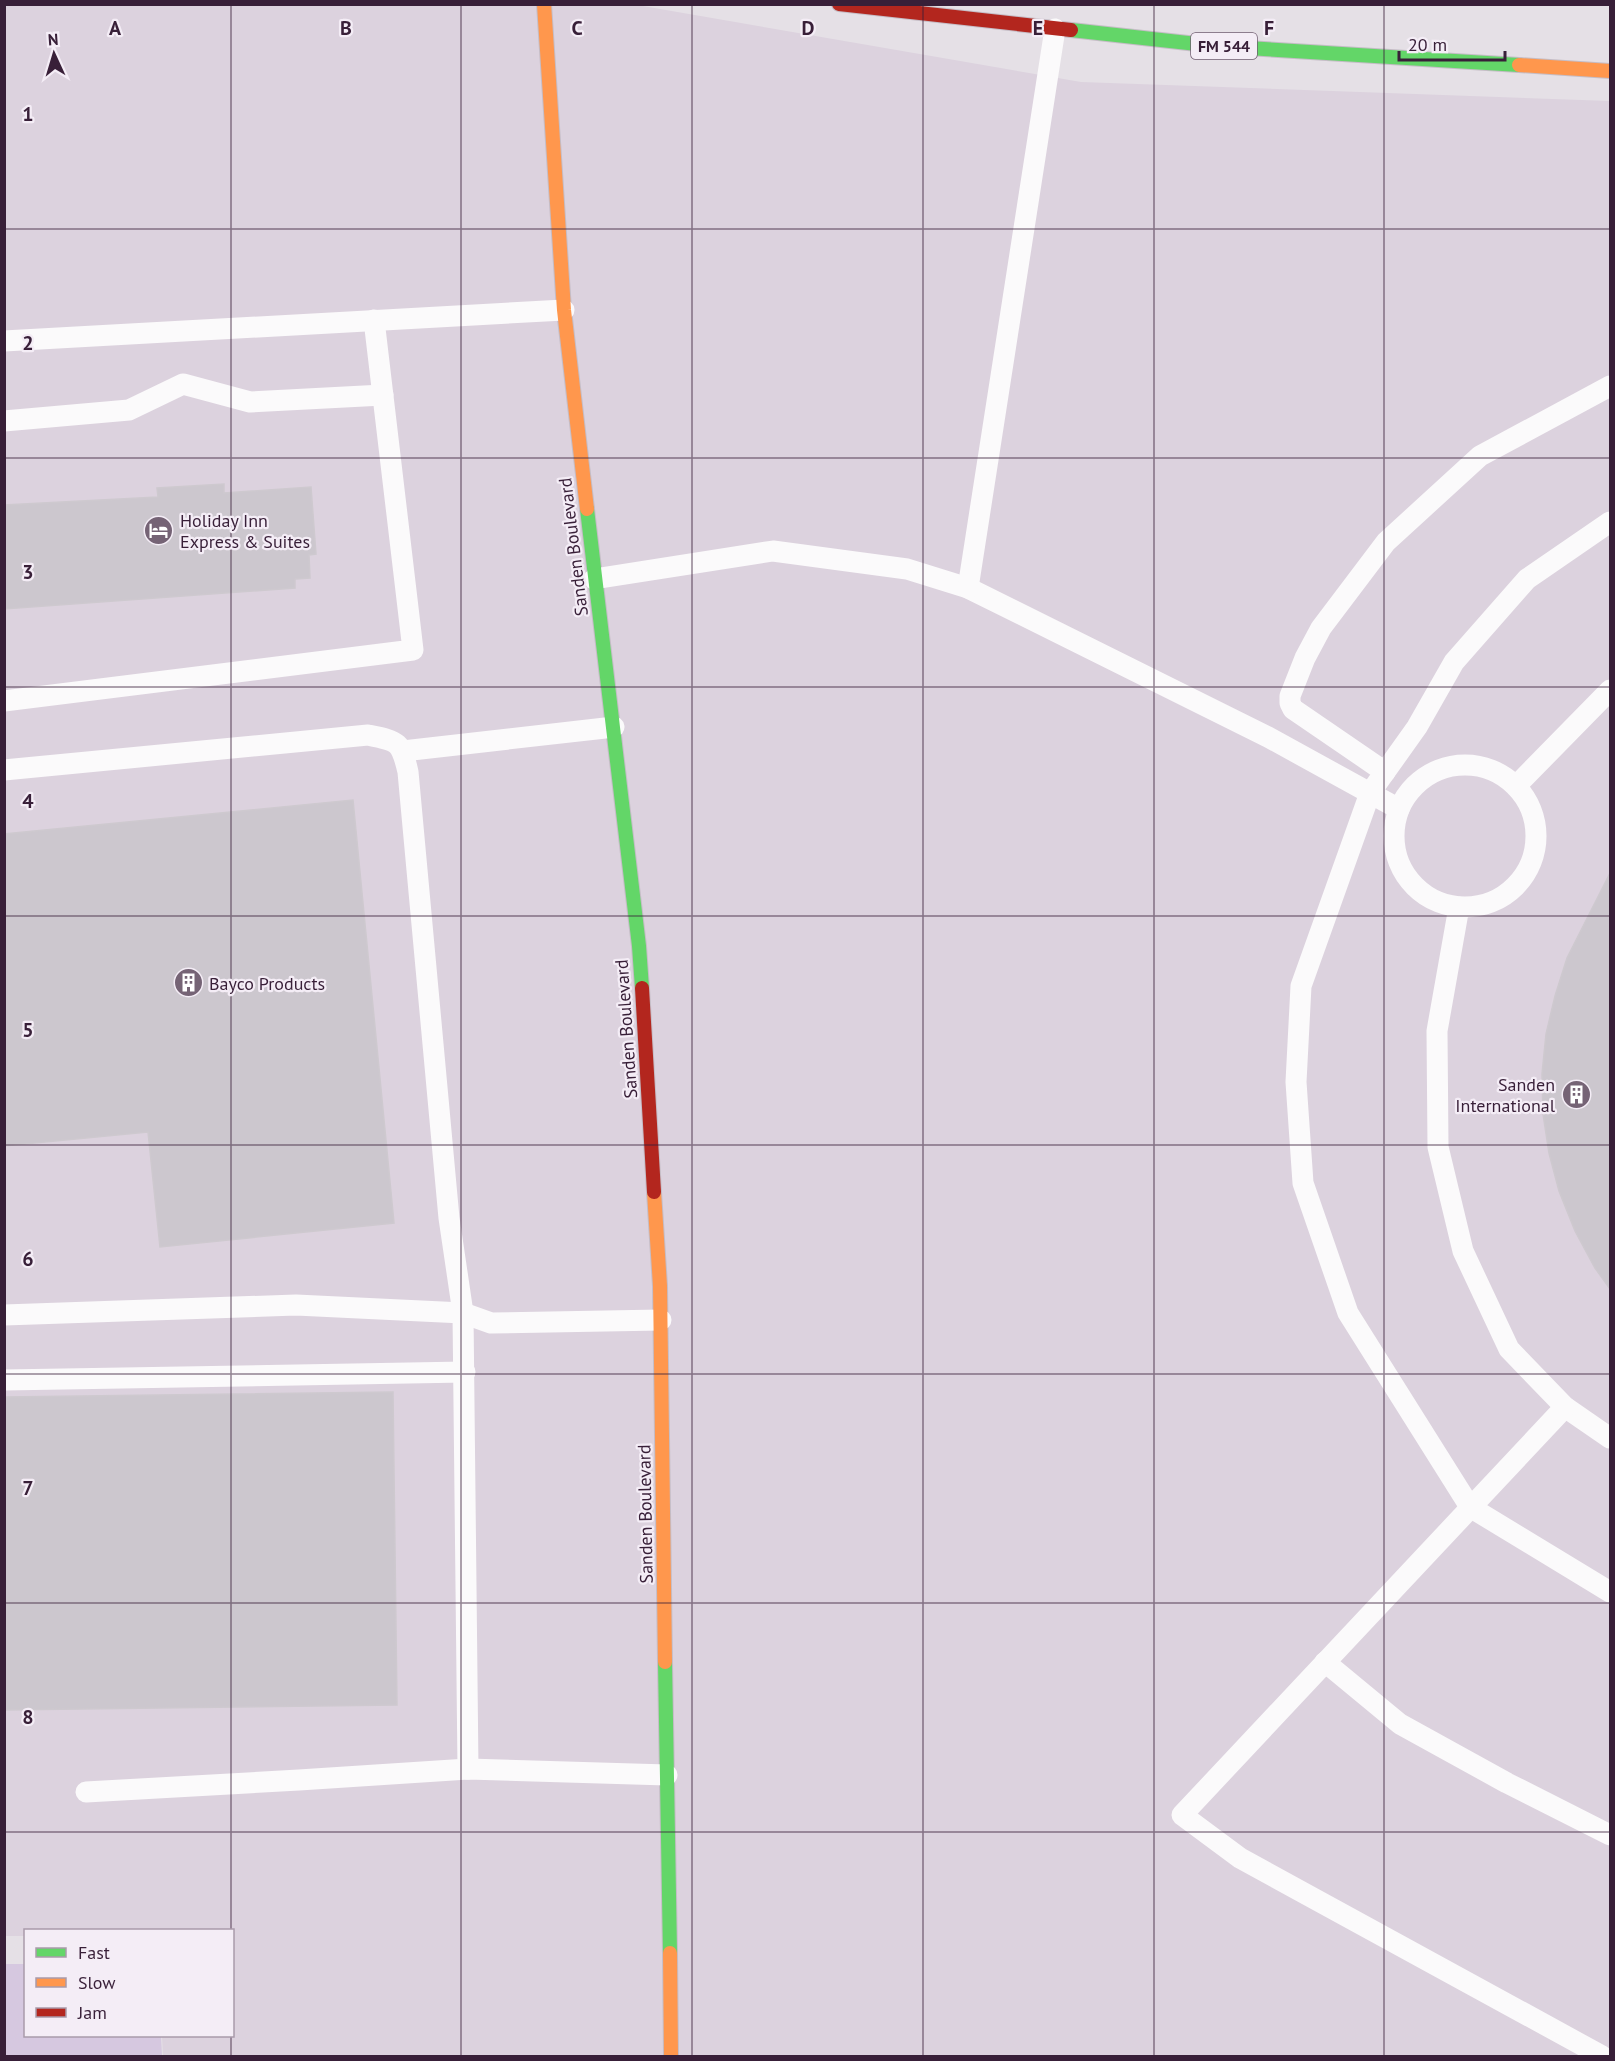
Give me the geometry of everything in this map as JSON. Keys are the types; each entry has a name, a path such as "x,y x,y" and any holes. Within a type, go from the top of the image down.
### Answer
{"street":[{"name":"Sanden Boulevard","path":"544,4 564,310 639,946 661,1320 671,2056"},
{"name":"FM 544","path":"839,4 1215,46 1611,71"}],"lane":[{"path":"968,588 1055,29"},
{"path":"4,341 564,310"},
{"path":"4,701 413,650 374,320"},
{"path":"4,421 129,410 183,384 250,402 383,395"},
{"path":"1385,772 1293,709 1290,703 1290,696 1305,658 1321,628 1386,542 1480,456 1611,386"},
{"path":"1611,522 1527,579 1454,662 1417,727 1370,793 1301,986 1296,1082 1303,1183 1348,1313 1470,1507 1611,1592"},
{"path":"594,579 773,551 907,569 968,588 1268,737 1399,809"},
{"path":"1516,786 1611,690"},
{"path":"403,751 614,727"},
{"path":"4,770 368,735 390,739 403,751 408,772 449,1218 463,1313 468,1768"},
{"path":"1461,765 1481,767 1500,774 1516,786 1529,804 1536,824 1536,846 1530,866 1518,884 1501,898 1481,906 1459,907 1440,903 1423,894 1409,881 1399,865 1394,846 1394,828 1399,809 1409,792 1424,778 1442,769 1461,765"},
{"path":"1459,907 1437,1031 1438,1147 1463,1251 1509,1349 1565,1407 1611,1438"},
{"path":"4,1315 296,1305 463,1313 491,1323 661,1320"},
{"path":"4,1380 229,1378 465,1372"},
{"path":"1565,1407 1182,1815 1240,1858 1602,2056"},
{"path":"1325,1662 1400,1724 1507,1783 1611,1835"},
{"path":"86,1792 468,1768 667,1775"}],"shaded area":[{"path":"4,5 637,5 1081,82 1610,101 1610,2056 163,2056 162,2037 234,2037 234,1929 24,1929 24,1936 5,1936"},
{"path":"4,1964 24,1964 24,2037 161,2037 162,2056 5,2056"}],"building":[{"name":"Holiday Inn Express & Suites","path":"224,484 224,493 311,487 316,554 309,555 310,578 295,579 295,588 4,609 4,505 158,497 157,488"},
{"name":"Bayco Products","path":"353,800 394,1223 160,1247 148,1132 4,1146 4,834"},
{"name":"Sanden International","path":"1610,873 1610,1289 1595,1268 1575,1231 1559,1191 1549,1153 1543,1114 1542,1074 1546,1034 1567,958"},
{"path":"393,1392 397,1705 4,1710 4,1397"}],"traffic: fast":[{"path":"1071,30 1215,46 1519,65"},
{"path":"587,509 639,946 642,988"},
{"path":"665,1662 670,1953"}],"traffic: slow":[{"path":"544,4 564,310 587,509"},
{"path":"1519,65 1610,71"},
{"path":"654,1192 660,1286 665,1662"},
{"path":"670,1953 671,2056"}],"traffic: jam":[{"path":"839,4 1071,30"},
{"path":"642,988 654,1192"}],"place":[{"name":"Holiday Inn Express & Suites","path":"159,530"},
{"name":"Bayco Products","path":"188,983"},
{"name":"Sanden International","path":"1576,1094"}]}
